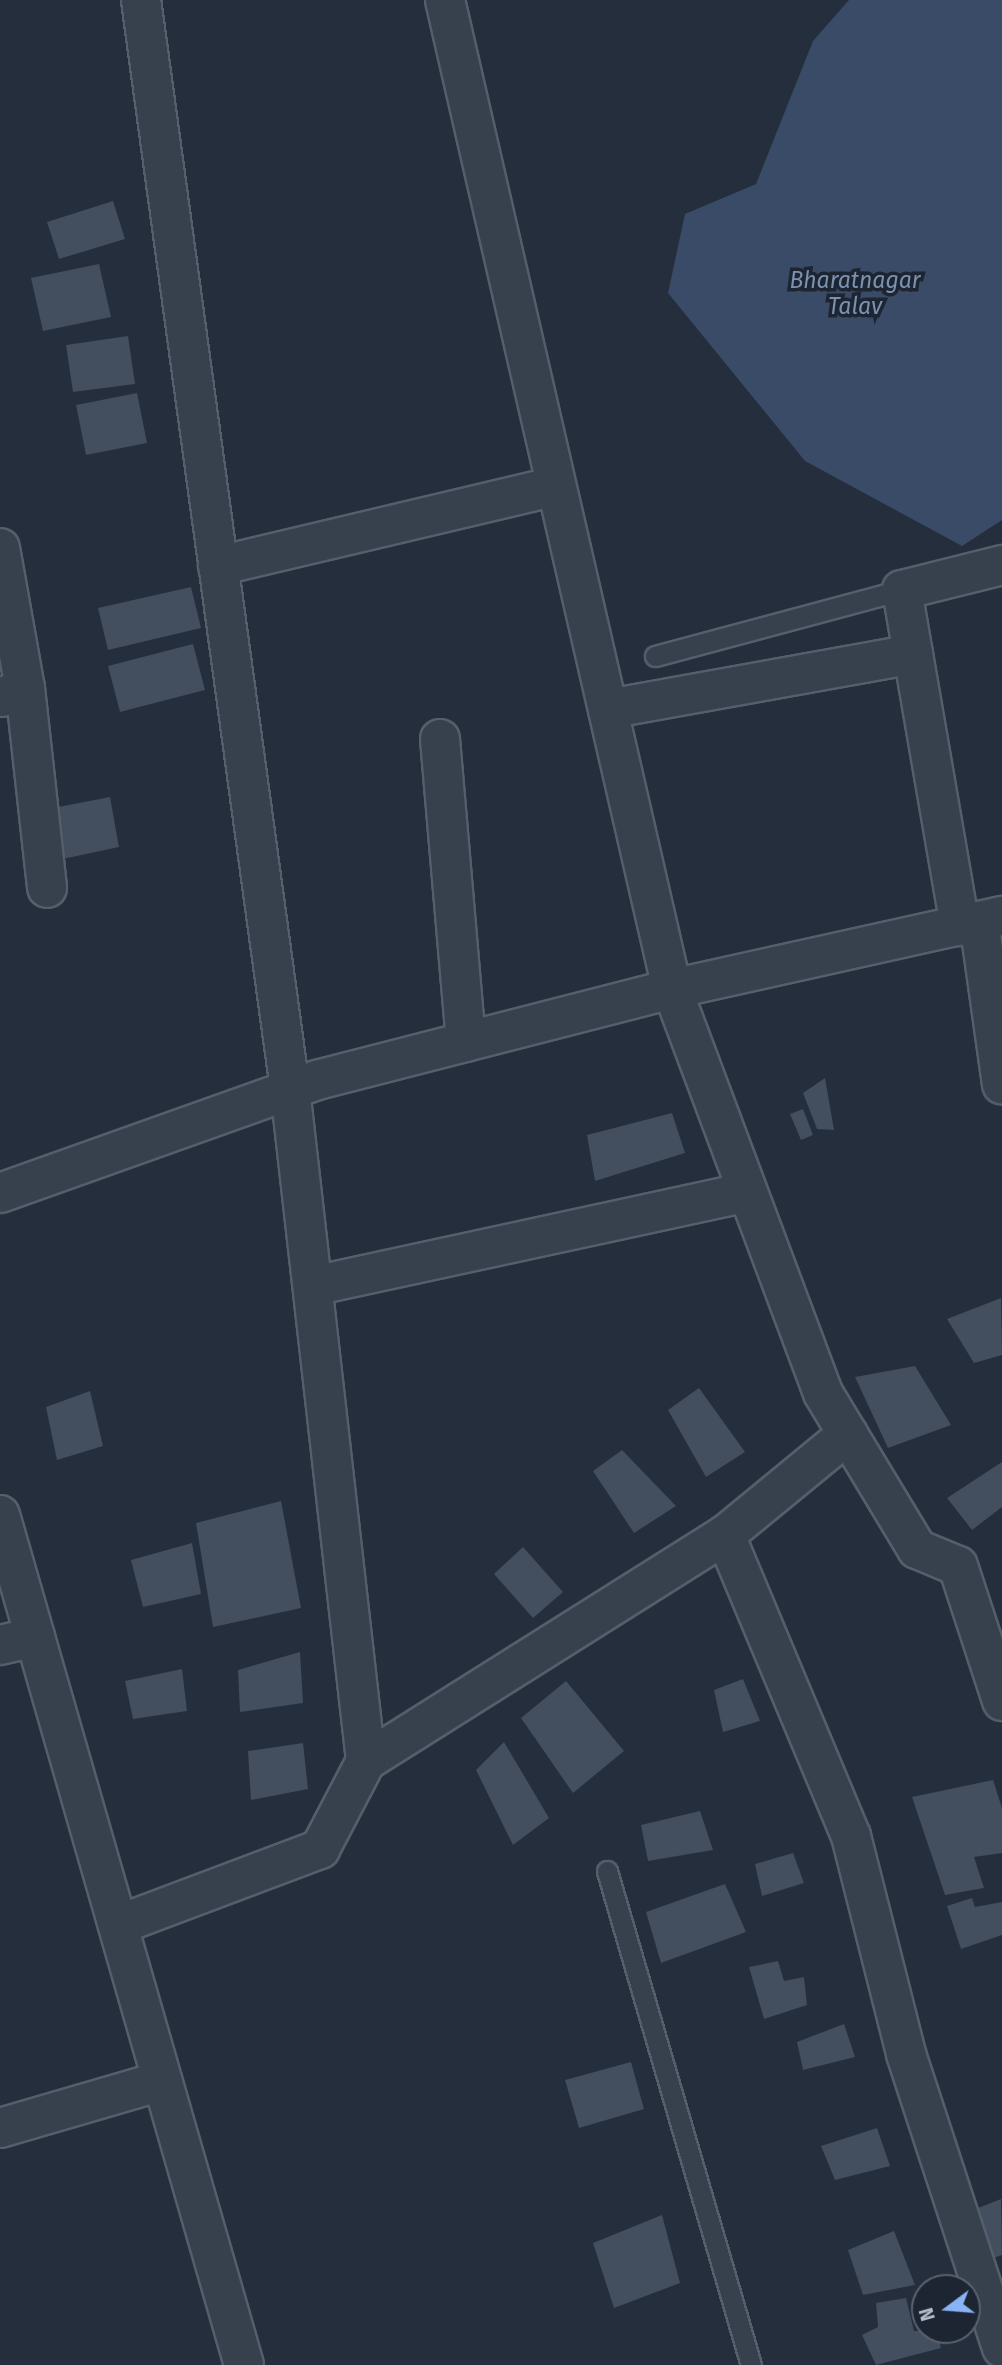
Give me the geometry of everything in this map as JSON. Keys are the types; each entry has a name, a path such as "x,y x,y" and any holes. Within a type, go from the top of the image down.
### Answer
{"street":[{"path":"141,0 290,1088 366,1761"},
{"path":"445,0 672,989 823,1393 917,1549 958,1566 1002,1701"},
{"path":"218,566 556,486"},
{"path":"0,548 13,693 47,888"},
{"path":"1002,565 902,590 913,654 980,921 1002,1084"},
{"path":"608,709 913,654"},
{"path":"440,739 467,1042"},
{"path":"0,1193 290,1088 672,989 980,921"},
{"path":"313,1286 747,1192"},
{"path":"118,1925 320,1849 366,1761 725,1535 848,1434"},
{"path":"0,1515 17,1641 118,1925 244,2365"},
{"path":"725,1535 851,1836 906,2054 1002,2348"},
{"path":"0,2128 162,2081"}],"lane":[{"path":"654,656 902,590"},
{"path":"607,1871 751,2365"}],"water":[{"name":"Bharatnagar Talav","path":"849,0 1002,0 1002,520 962,546 805,461 668,293 685,214 756,184 813,41"}],"building":[{"path":"113,201 125,239 59,259 47,222"},
{"path":"99,264 111,317 43,331 31,278"},
{"path":"128,336 135,384 73,392 66,345"},
{"path":"137,393 147,443 86,455 76,405"},
{"path":"191,587 201,628 108,650 98,608"},
{"path":"193,644 205,690 120,712 108,666"},
{"path":"110,797 119,847 58,860 48,809"},
{"path":"825,1078 834,1130 817,1129 803,1093"},
{"path":"803,1109 813,1135 801,1140 790,1114"},
{"path":"672,1113 685,1153 595,1181 587,1135"},
{"path":"1001,1298 1002,1355 974,1363 947,1319"},
{"path":"915,1366 951,1425 888,1448 855,1377"},
{"path":"699,1388 745,1452 706,1477 668,1410"},
{"path":"90,1391 103,1446 57,1460 46,1407"},
{"path":"622,1450 676,1506 634,1533 593,1471"},
{"path":"1002,1462 1002,1507 972,1530 947,1498"},
{"path":"281,1501 301,1608 213,1627 196,1523"},
{"path":"192,1543 201,1594 143,1607 131,1560"},
{"path":"523,1547 563,1592 533,1618 494,1574"},
{"path":"300,1652 303,1703 240,1712 238,1670"},
{"path":"182,1669 187,1711 133,1719 125,1681"},
{"path":"743,1679 760,1721 723,1732 714,1690"},
{"path":"566,1681 624,1751 573,1793 521,1718"},
{"path":"504,1742 549,1818 513,1845 476,1770"},
{"path":"303,1743 308,1789 251,1800 248,1751"},
{"path":"993,1780 1002,1808 1002,1853 974,1857 984,1888 945,1895 912,1797"},
{"path":"700,1811 713,1850 648,1861 641,1825"},
{"path":"793,1853 804,1883 762,1896 755,1864"},
{"path":"725,1884 746,1932 661,1963 646,1912"},
{"path":"972,1898 975,1907 1002,1902 1002,1935 961,1949 947,1906"},
{"path":"778,1961 784,1981 804,1977 807,2005 764,2019 749,1967"},
{"path":"844,2024 855,2057 803,2070 797,2042"},
{"path":"631,2062 644,2109 579,2128 565,2080"},
{"path":"877,2128 890,2166 835,2180 821,2146"},
{"path":"1001,2199 1002,2255 991,2259 973,2210"},
{"path":"662,2215 680,2283 614,2308 593,2243"},
{"path":"894,2231 911,2275 911,2286 863,2295 848,2250"},
{"path":"906,2298 911,2319 911,2344 940,2344 941,2348 876,2365 862,2335 878,2327 876,2303"}]}
